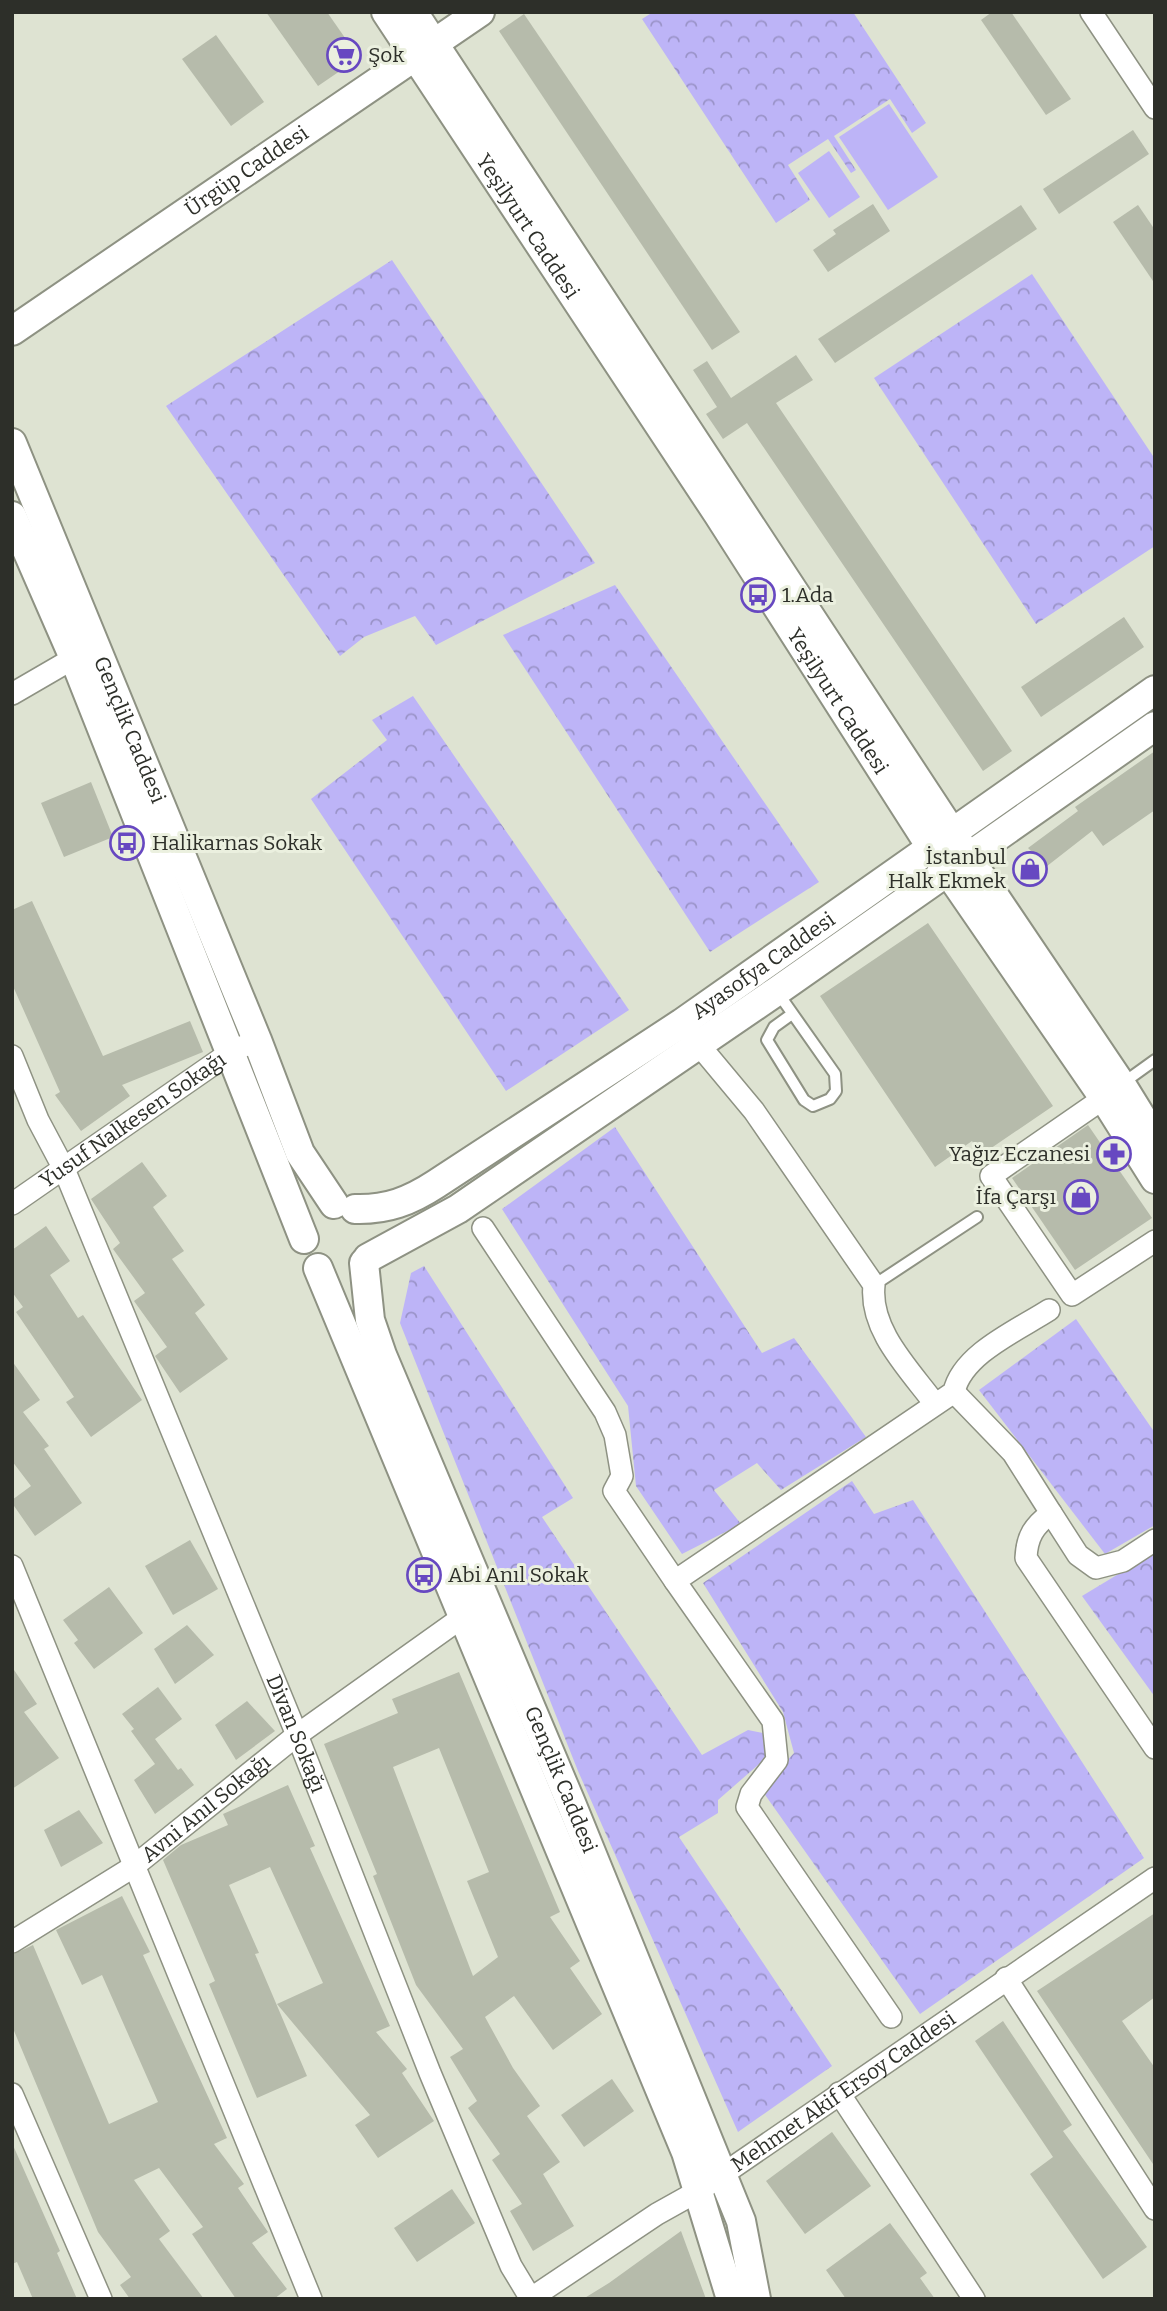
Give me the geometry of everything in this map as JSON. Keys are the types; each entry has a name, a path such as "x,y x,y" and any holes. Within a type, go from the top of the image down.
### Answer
{"street":[{"name":"Yeşilyurt Caddesi","path":"386,12 425,52 958,864 1113,1091 1155,1139"},
{"name":"Yeşilyurt Caddesi","path":"413,12 425,52"},
{"name":"Ürgüp Caddesi","path":"12,331 480,12"},
{"path":"1091,12 1155,108"},
{"name":"Gençlik Caddesi","path":"12,443 257,1040 299,1153 345,1207"},
{"name":"Gençlik Caddesi","path":"12,516 74,658 304,1239"},
{"path":"12,694 74,658"},
{"name":"Ayasofya Caddesi","path":"366,1260 458,1209 942,839 1155,690"},
{"name":"Ayasofya Caddesi","path":"345,1207 376,1210 417,1196 690,1034 784,1002 958,864 1155,726"},
{"path":"690,1034 754,1111 874,1284 872,1304 885,1336 934,1404"},
{"name":"Yusuf Nalkesen Sokağı","path":"12,1204 231,1052 257,1040"},
{"name":"Divan Sokağı","path":"12,1056 38,1120 64,1169 297,1735 430,2073 511,2266 531,2299"},
{"name":"Yeşilyurt Caddesi","path":"1113,1091 1155,1179"},
{"path":"1113,1091 991,1176 1072,1295 1155,1241"},
{"path":"345,1207 371,1225 373,1236 366,1260 351,1272 340,1274 318,1268 305,1250 304,1239 313,1216 345,1207"},
{"path":"482,1228 605,1412 615,1434 622,1476 614,1491 774,1721 777,1760 751,1794 747,1807 891,2017"},
{"name":"Gençlik Caddesi","path":"366,1260 370,1320 382,1355 571,1803 710,2182 731,2299"},
{"name":"Gençlik Caddesi","path":"318,1268 464,1616 710,2182 740,2221 756,2299"},
{"path":"676,1581 954,1392 957,1377 977,1358 1049,1310"},
{"path":"954,1392 1013,1452 1078,1555 1096,1569 1123,1561 1155,1541"},
{"path":"1051,1513 1035,1524 1026,1542 1026,1558 1155,1748"},
{"path":"12,1566 133,1867 169,1945 311,2299"},
{"name":"Avni Anıl Sokağı","path":"12,1942 133,1867 297,1735 464,1616"},
{"name":"Mehmet Akif Ersoy Caddesi","path":"531,2299 657,2214 710,2182 1155,1878"},
{"path":"1006,1978 1155,2209"},
{"path":"839,2093 974,2299"},
{"path":"12,2094 101,2299"}],"lane":[{"path":"784,1002 835,1074 837,1082 830,1099 820,1104 813,1105 804,1100 767,1040 784,1002"},
{"path":"1113,1091 1155,1060"},
{"path":"874,1284 977,1217"}],"green space":[{"path":"653,12 853,12 926,123 912,133 890,99 834,136 856,170 851,173 828,139 788,165 810,200 776,223 642,19"},
{"path":"889,104 938,177 888,210 839,137"},
{"path":"829,151 860,197 829,218 798,173"},
{"path":"392,260 595,563 436,645 415,616 364,637 340,656 166,406"},
{"path":"1032,274 1155,459 1155,546 1036,624 874,378"},
{"path":"615,585 819,882 710,952 503,635"},
{"path":"413,696 629,1010 506,1091 311,799 387,740 372,720"},
{"path":"615,1127 762,1353 794,1338 866,1437 781,1490 757,1463 714,1490 741,1524 682,1554 636,1486 628,1406 502,1209"},
{"path":"424,1266 573,1498 542,1517 702,1755 748,1730 768,1734 766,1758 718,1800 718,1813 679,1837 832,2066 738,2132 578,1771 400,1323 411,1273"},
{"path":"1076,1319 1155,1433 1155,1525 1105,1554 979,1390"},
{"path":"852,1481 874,1514 913,1500 1144,1858 920,2014 761,1789 794,1753 783,1712 703,1583"},
{"path":"1155,1552 1155,1697 1082,1596"}],"building":[{"path":"266,12 327,12 359,58 318,86"},
{"path":"992,12 1011,12 1071,99 1046,115 981,20"},
{"path":"524,14 740,332 712,350 499,31"},
{"path":"216,35 264,102 231,126 182,59"},
{"path":"1133,130 1149,154 1059,214 1043,189"},
{"path":"873,204 890,231 828,272 813,250 836,234 833,230"},
{"path":"1021,205 1037,229 835,363 818,339"},
{"path":"1138,205 1155,230 1155,284 1113,222"},
{"path":"796,355 813,380 776,403 1012,751 983,771 747,423 723,439 706,414 717,407 693,370 707,361 731,398"},
{"path":"1124,617 1144,647 1041,717 1021,687"},
{"path":"1155,751 1155,810 1103,846 1092,831 1042,870 1045,873 1028,886 1015,864 1032,852 1028,848 1078,811 1075,807"},
{"path":"91,782 113,837 64,857 41,803"},
{"path":"32,901 103,1056 190,1021 203,1052 122,1085 130,1096 81,1131 55,1095 60,1092 12,984 12,910"},
{"path":"928,923 1053,1106 981,1155 972,1141 935,1167 820,996"},
{"name":"İfa Çarşı","path":"1088,1125 1152,1218 1075,1270 1012,1178"},
{"path":"142,1162 167,1196 153,1207 184,1251 172,1259 205,1305 195,1313 228,1359 180,1393 155,1356 167,1347 134,1301 145,1293 113,1249 120,1243 91,1199"},
{"path":"46,1226 70,1261 50,1275 78,1318 83,1315 142,1400 91,1437 66,1402 74,1397 16,1312 23,1307 12,1292 12,1250"},
{"path":"12,1361 40,1400 23,1412 49,1446 44,1449 82,1503 35,1536 12,1503 12,1500 31,1486 12,1461"},
{"path":"190,1540 218,1589 173,1615 145,1566"},
{"path":"109,1587 143,1633 94,1669 74,1643 78,1640 63,1620"},
{"path":"187,1625 214,1655 175,1684 154,1649"},
{"path":"12,1667 37,1704 24,1712 59,1758 12,1789"},
{"path":"459,1672 560,1912 550,1917 580,1961 570,1968 602,2014 553,2050 514,1996 485,2017 513,2068 540,2106 527,2116 560,2162 543,2174 574,2226 533,2251 510,2211 522,2204 492,2160 500,2154 468,2108 477,2101 450,2057 463,2049 416,1985 373,1876 377,1874 324,1744 398,1713 392,1699","holes":["439,1748 489,1872 467,1881 498,1957 473,1976 393,1767"]},
{"path":"158,1687 182,1719 155,1739 178,1770 181,1768 194,1785 155,1814 134,1780 155,1764 122,1714"},
{"path":"247,1701 275,1731 236,1760 215,1725"},
{"path":"288,1785 315,1846 310,1848 390,2026 376,2032 407,2069 402,2073 434,2121 378,2158 355,2125 370,2115 277,2004 323,1983 270,1867 229,1885 259,1953 255,1954 307,2076 257,2098 209,1984 215,1981 163,1860 181,1845 228,1825 223,1814"},
{"path":"79,1810 103,1843 61,1867 44,1830"},
{"path":"122,1896 150,1952 143,1955 227,2138 214,2144 244,2184 238,2188 268,2232 252,2243 287,2289 274,2299 236,2299 192,2234 203,2227 159,2168 134,2180 170,2231 159,2239 204,2299 130,2299 120,2285 131,2277 98,2232 12,2026 12,1955 33,1945 109,2124 158,2102 102,1975 82,1985 56,1930"},
{"path":"1155,1913 1155,1997 1122,2021 1155,2068 1155,2167 1037,1991"},
{"path":"1003,2021 1072,2125 1063,2131 1147,2247 1103,2279 1030,2174 1053,2157 975,2041"},
{"path":"612,2079 634,2111 584,2147 561,2115"},
{"path":"832,2132 871,2186 805,2234 766,2181"},
{"path":"12,2143 60,2251 57,2253 77,2299 33,2299 17,2262 12,2264"},
{"path":"452,2189 475,2223 417,2262 394,2228"},
{"path":"890,2223 927,2273 920,2278 935,2299 846,2299 826,2270"},
{"path":"681,2231 706,2299 583,2299 609,2283"}],"place":[{"name":"Şok","path":"344,55"},
{"name":"1.Ada","path":"758,595"},
{"name":"Halikarnas Sokak","path":"127,843"},
{"name":"İstanbul Halk Ekmek","path":"1030,869"},
{"name":"Yağız Eczanesi","path":"1114,1154"},
{"name":"İfa Çarşı","path":"1081,1197"},
{"name":"Abi Anıl Sokak","path":"424,1575"}]}
